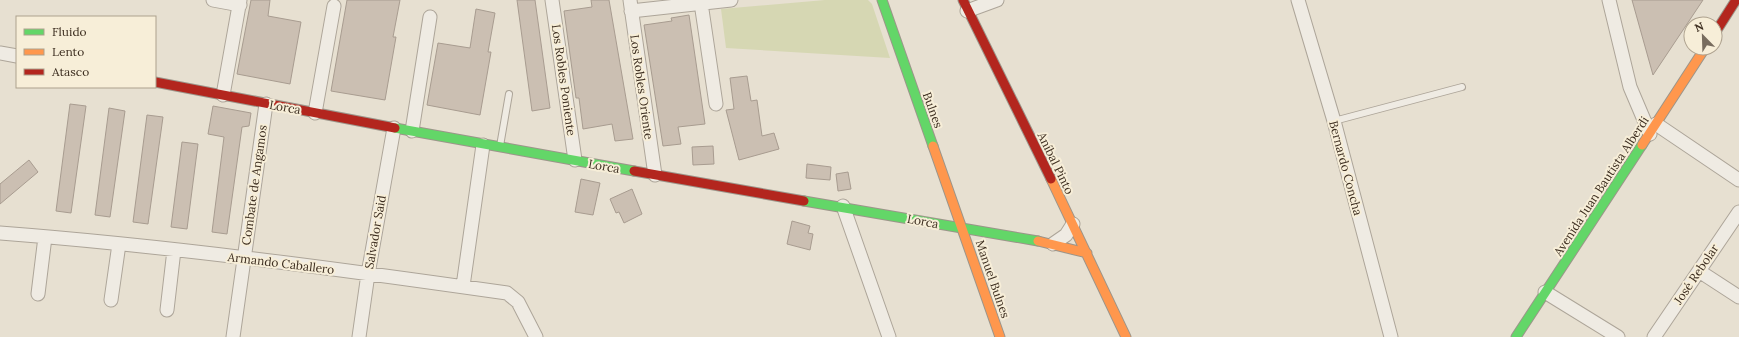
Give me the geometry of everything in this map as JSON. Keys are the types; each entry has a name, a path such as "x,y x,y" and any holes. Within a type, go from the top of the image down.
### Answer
{"street":[{"path":"213,0 240,2 223,95"},
{"name":"Los Robles Poniente","path":"552,0 575,160"},
{"path":"631,6 731,0"},
{"name":"Bulnes","path":"882,0 963,229"},
{"path":"965,6 997,0"},
{"name":"Bernardo Concha","path":"1298,0 1334,121 1391,337"},
{"path":"1609,0 1630,87 1653,129 1739,180"},
{"path":"1723,20 1736,0"},
{"path":"701,3 716,104"},
{"path":"315,113 334,6"},
{"name":"Los Robles Oriente","path":"631,6 655,175"},
{"name":"Aníbal Pinto","path":"965,6 1073,224 1126,337"},
{"path":"412,131 430,16"},
{"path":"0,53 16,56"},
{"name":"Avenida Juan Bautista Alberdi","path":"1516,337 1700,56"},
{"name":"Lorca","path":"156,82 483,145 842,206 1053,244 1087,253"},
{"name":"Combate de Angamos","path":"233,337 266,104"},
{"name":"Salvador Said","path":"359,337 368,274 394,128"},
{"path":"463,286 483,145"},
{"path":"842,206 887,337"},
{"name":"José Rebolar","path":"1654,337 1739,212"},
{"path":"1053,244 1066,235 1073,224"},
{"name":"Manuel Bulnes","path":"963,229 1000,337"},
{"name":"Armando Caballero","path":"0,233 244,258 507,293 513,297 524,311 536,337"},
{"path":"38,294 45,237"},
{"path":"111,300 119,244"},
{"path":"167,310 174,250"},
{"path":"1699,271 1739,297"},
{"path":"1546,292 1618,337"}],"lane":[{"path":"1334,121 1462,87"},
{"path":"500,148 509,94"}],"green space":[{"path":"825,0 868,0 872,4 890,58 726,48 721,9"}],"building":[{"path":"251,0 270,0 268,16 301,22 290,84 237,74"},
{"path":"347,0 400,0 393,37 396,37 385,100 331,91"},
{"path":"517,0 535,0 550,108 532,111"},
{"path":"591,0 609,0 633,139 615,141 612,124 583,129 579,98 576,98 564,11 592,7"},
{"path":"1632,0 1703,0 1692,16 1683,16 1683,30 1653,75"},
{"path":"476,9 495,13 488,52 491,52 480,115 427,105 438,43 470,48"},
{"path":"689,15 705,124 678,127 681,144 663,146 644,25 672,21 671,18"},
{"path":"747,76 751,101 757,100 762,136 774,133 779,149 739,160 726,110 734,109 730,78"},
{"path":"70,104 86,106 71,213 56,211"},
{"path":"213,106 251,113 249,126 242,127 227,234 212,232 224,137 208,134"},
{"path":"109,108 125,111 110,217 95,215"},
{"path":"147,115 163,117 148,224 133,222"},
{"path":"182,142 198,144 187,229 171,227"},
{"path":"713,146 714,164 693,165 692,147"},
{"path":"29,160 38,172 0,204 0,184"},
{"path":"807,164 831,167 830,180 806,178"},
{"path":"848,172 851,189 838,191 836,174"},
{"path":"581,179 600,183 593,215 575,212"},
{"path":"632,189 642,214 624,223 619,212 616,213 610,199"},
{"path":"792,221 810,226 808,233 813,234 810,250 787,244"}],"traffic: fast":[{"path":"882,0 933,146"},
{"path":"395,128 634,171"},
{"path":"1516,337 1642,145"},
{"path":"804,201 1038,241"}],"traffic: slow":[{"path":"1642,145 1700,56"},
{"path":"933,146 1000,337"},
{"path":"1051,179 1126,337"},
{"path":"1038,241 1087,253"}],"traffic: jam":[{"path":"963,0 1051,179"},
{"path":"1723,20 1736,0"},
{"path":"156,82 395,128"},
{"path":"634,171 804,201"}]}
